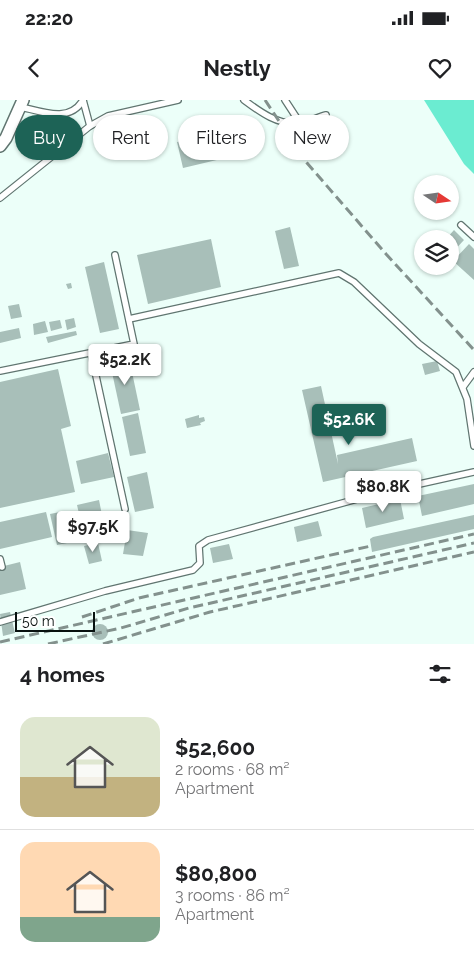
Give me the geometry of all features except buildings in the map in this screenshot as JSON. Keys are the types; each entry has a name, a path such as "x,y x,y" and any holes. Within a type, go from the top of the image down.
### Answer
{"street":[{"path":"0,146 22,103"}],"lane":[{"path":"22,103 65,115 78,109 83,100"},
{"path":"83,100 90,126"},
{"path":"0,198 90,126 108,116 178,100"},
{"path":"244,100 262,114 275,117"},
{"path":"285,100 294,115"},
{"path":"461,224 474,237"},
{"path":"0,371 134,344 115,255"},
{"path":"129,319 338,273 354,282 419,344 456,372 467,399 474,446"},
{"path":"91,353 125,508"},
{"path":"463,387 474,372"},
{"path":"0,622 105,591 193,570 200,563 199,546 208,540 379,493 474,472"},
{"path":"0,559 2,567"}],"green space":[{"path":"424,100 474,100 474,174 464,164"}],"railway":[{"path":"265,100 307,163 386,254 474,350"},
{"path":"0,642 474,534"},
{"path":"48,644 121,628 189,608 474,543"},
{"path":"82,617 139,598 371,546"},
{"path":"103,644 210,612 474,552"}]}
